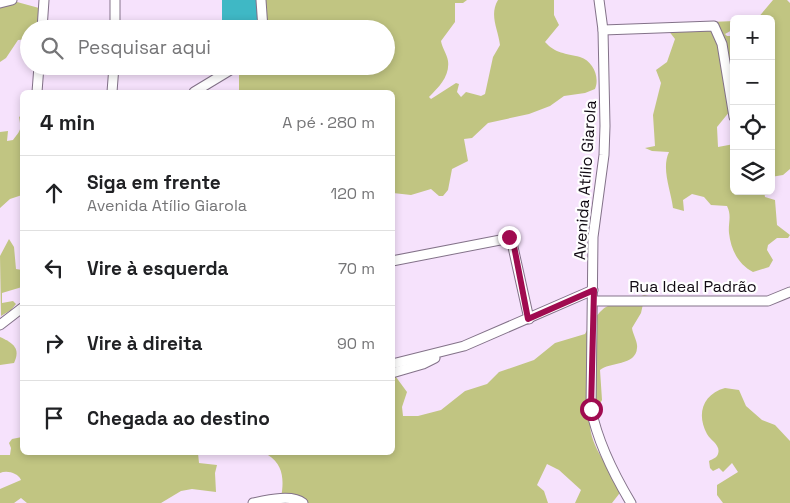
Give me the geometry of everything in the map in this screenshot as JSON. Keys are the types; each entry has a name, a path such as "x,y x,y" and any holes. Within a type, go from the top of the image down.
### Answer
{"street":[{"path":"0,3 12,0"},
{"path":"43,20 44,0"},
{"path":"115,0 115,20"},
{"path":"261,0 262,20"},
{"name":"Avenida Atílio Giarola","path":"599,0 603,30 606,126 593,237 594,301 591,409 595,428 610,466 631,503"},
{"path":"603,30 714,26 722,44 732,105"},
{"path":"37,90 38,75"},
{"path":"112,90 113,75"},
{"path":"197,90 222,75"},
{"path":"395,259 511,238 528,319"},
{"path":"395,373 423,364 444,353 594,290"},
{"name":"Rua Ideal Padrão","path":"594,301 768,301 790,292"},
{"path":"0,324 20,309"},
{"path":"395,363 444,353"},
{"path":"253,503 298,499 303,503"}],"green space":[{"path":"259,0 467,0 463,3 455,3 455,22 441,41 447,58 446,76 429,97 431,99 456,83 459,84 457,92 461,97 466,92 481,96 485,94 493,57 500,45 494,17 495,6 498,0 554,0 554,15 559,25 545,42 557,51 585,59 592,66 597,80 595,89 585,93 564,96 550,106 529,114 488,123 472,138 464,139 468,161 452,169 448,190 443,196 439,196 431,189 411,195 395,193 395,90 239,90 239,75 395,75 395,20 260,20"},
{"path":"773,0 787,0 790,3 790,169 783,175 775,176 775,15 760,15"},
{"path":"17,2 39,8 41,20 20,20 20,40 6,58 0,62 0,3"},
{"path":"730,21 730,31 725,34 730,36 730,111 717,127 718,147 730,145 730,195 765,195 765,197 775,200 777,225 790,235 788,238 777,238 768,245 767,250 773,260 769,267 753,272 739,261 731,245 729,233 730,216 727,206 711,205 704,197 692,194 683,200 684,211 673,208 666,172 669,152 652,151 645,148 655,146 653,115 661,83 656,70 667,62 675,39 668,30 711,22"},
{"path":"20,127 20,196 10,199 0,208 0,132 8,131 7,141 13,140"},
{"path":"9,239 14,247 16,269 20,270 20,288 2,293 2,303 13,301 16,304 11,310 1,316 0,256"},
{"path":"644,295 659,298 643,304 641,313 632,328 637,346 632,358 600,370 602,400 593,411 590,422 591,432 598,451 620,486 619,494 612,503 575,503 581,490 559,470 547,464 537,485 544,491 548,503 290,503 290,497 281,498 282,474 277,464 268,455 395,455 395,376 407,392 402,407 403,416 418,416 441,410 465,391 487,384 499,372 534,360 555,343 585,334 598,314 604,309 615,303"},
{"path":"0,337 9,341 15,347 17,353 14,363 0,365"},
{"path":"725,388 739,390 746,406 762,420 775,425 790,441 790,503 723,503 717,495 717,485 738,472 732,463 723,472 719,468 713,471 710,468 709,461 717,456 719,451 707,434 702,419 702,412 711,395"},
{"path":"20,437 20,455 198,455 199,463 217,465 215,473 216,492 192,489 181,491 161,503 27,503 21,498 14,503 0,503 0,489 21,480 12,473 0,473 0,455 10,455 11,448 9,443 12,439"}],"water":[{"path":"222,0 259,0 256,20 222,20"}],"route":[{"path":"509,237 513,241 528,319 594,290 591,409"}]}
